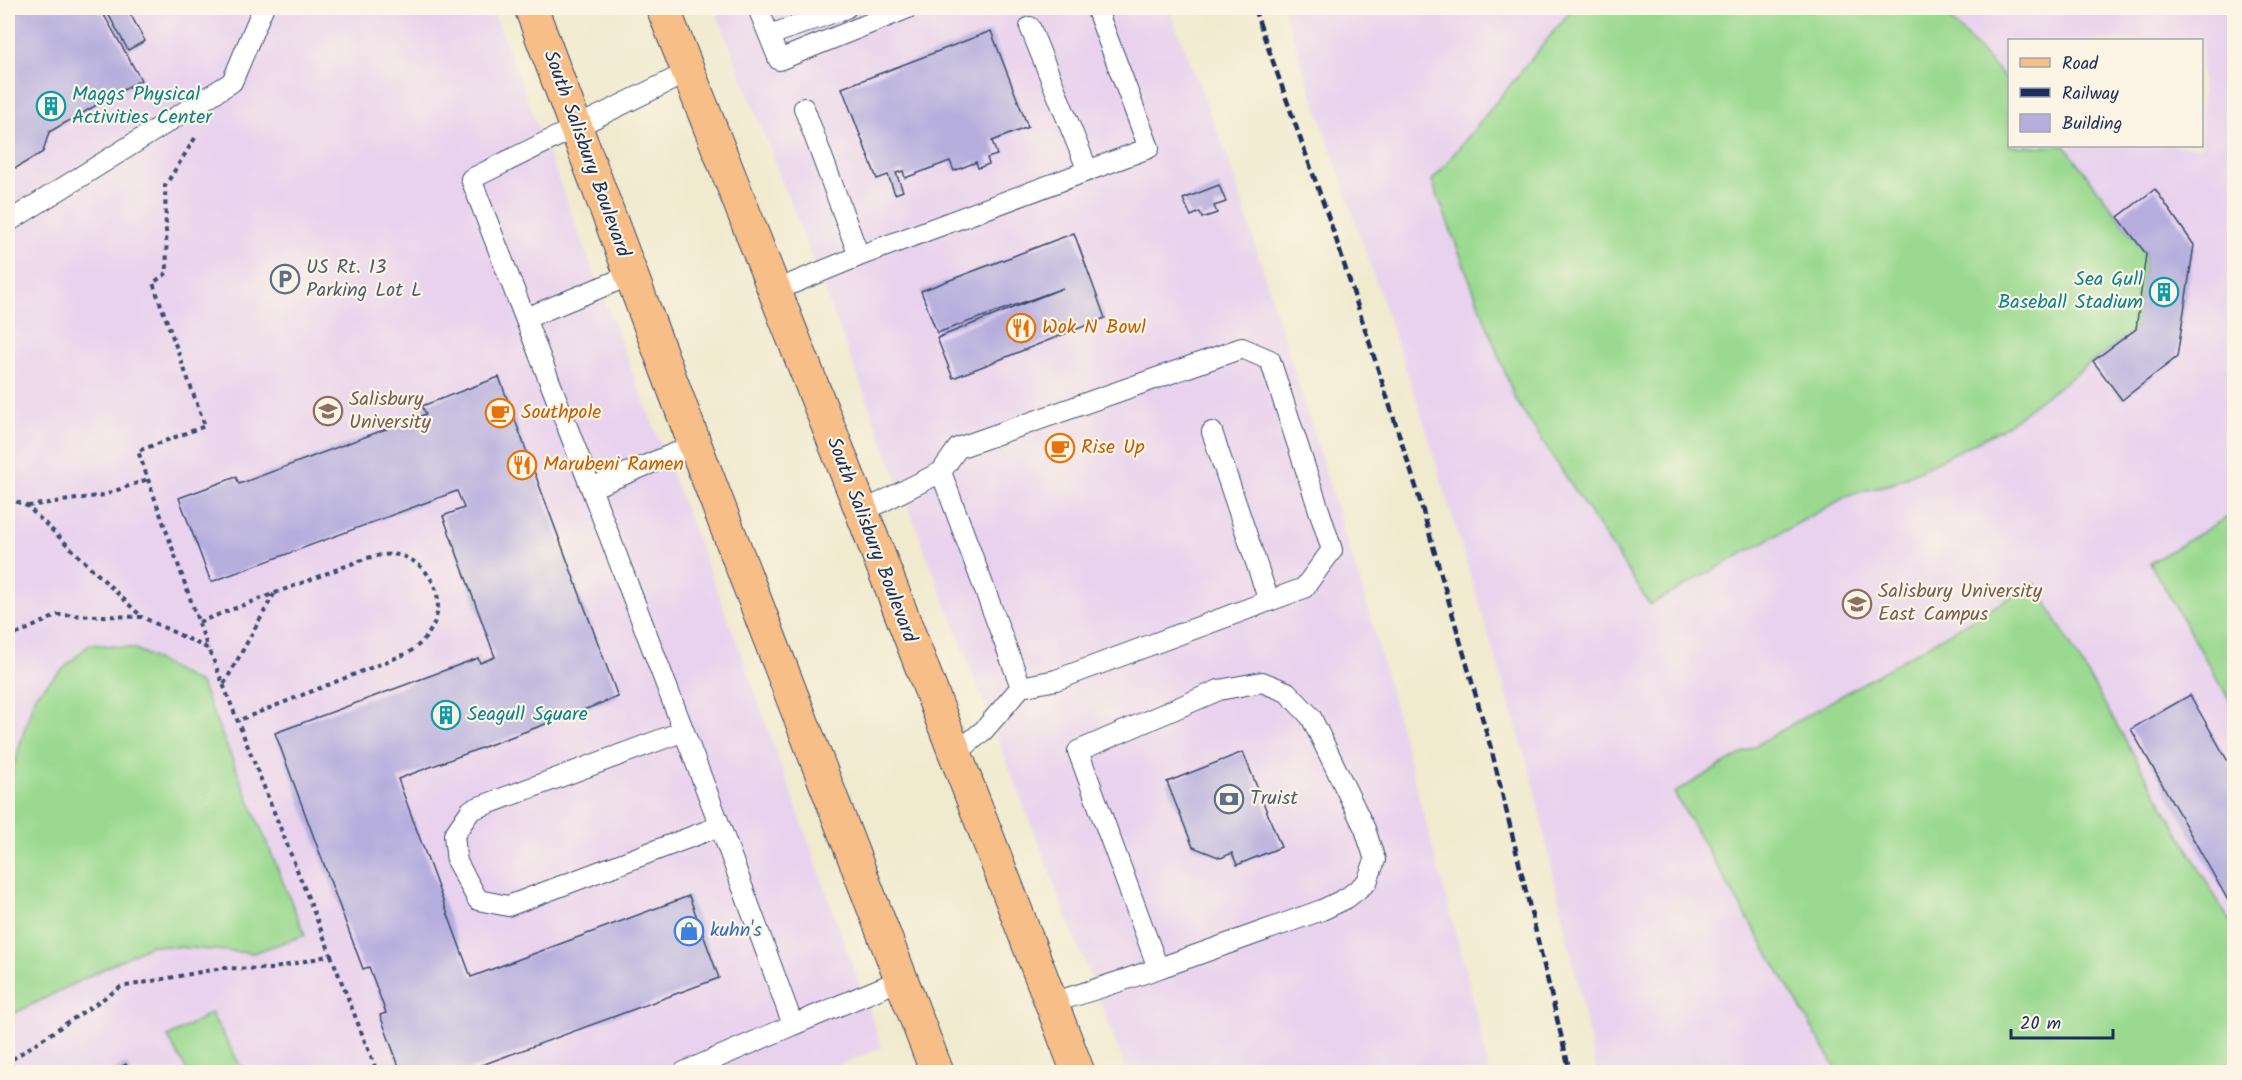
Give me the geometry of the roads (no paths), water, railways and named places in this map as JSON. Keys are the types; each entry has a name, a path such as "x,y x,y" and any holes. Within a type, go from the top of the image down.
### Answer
{"main road":[{"name":"South Salisbury Boulevard","path":"531,8 695,445 903,979 929,1070"},
{"name":"South Salisbury Boulevard","path":"663,8 862,512 1078,1072"}],"lane":[{"path":"8,222 232,82 263,8"},
{"path":"759,8 779,60 908,8"},
{"path":"770,35 846,8"},
{"path":"774,291 860,256 1149,148 1098,13"},
{"path":"1030,27 1088,171"},
{"path":"688,72 471,179 684,731 793,1025"},
{"path":"804,108 860,256"},
{"path":"526,318 631,275"},
{"path":"862,512 941,472 958,448 1242,348 1270,360 1332,550 1304,588 1056,680 1021,687 984,730 954,754"},
{"path":"1212,432 1269,601"},
{"path":"591,488 695,445"},
{"path":"941,472 1021,687"},
{"path":"1051,1003 1158,968 1322,910 1347,898 1367,882 1375,860 1365,829 1311,717 1287,692 1262,682 1219,690 1078,751 1158,968"},
{"path":"684,731 471,810 454,835 457,862 478,900 508,906 720,826"},
{"path":"684,1072 903,979"}],"railway":[{"path":"1254,8 1335,236 1416,487 1492,752 1570,1072"}],"place":[{"name":"Maggs Physical Activities Center","path":"51,106"},
{"name":"US Rt. 13 Parking Lot L","path":"285,279"},
{"name":"Sea Gull Baseball Stadium","path":"2164,292"},
{"name":"Wok N Bowl","path":"1021,328"},
{"name":"Salisbury University","path":"328,411"},
{"name":"Southpole","path":"500,413"},
{"name":"Rise Up","path":"1060,448"},
{"name":"Marubeni Ramen","path":"522,465"},
{"name":"Salisbury University East Campus","path":"1857,604"},
{"name":"Seagull Square","path":"446,715"},
{"name":"Truist","path":"1229,799"},
{"name":"kuhn's","path":"689,931"}]}
